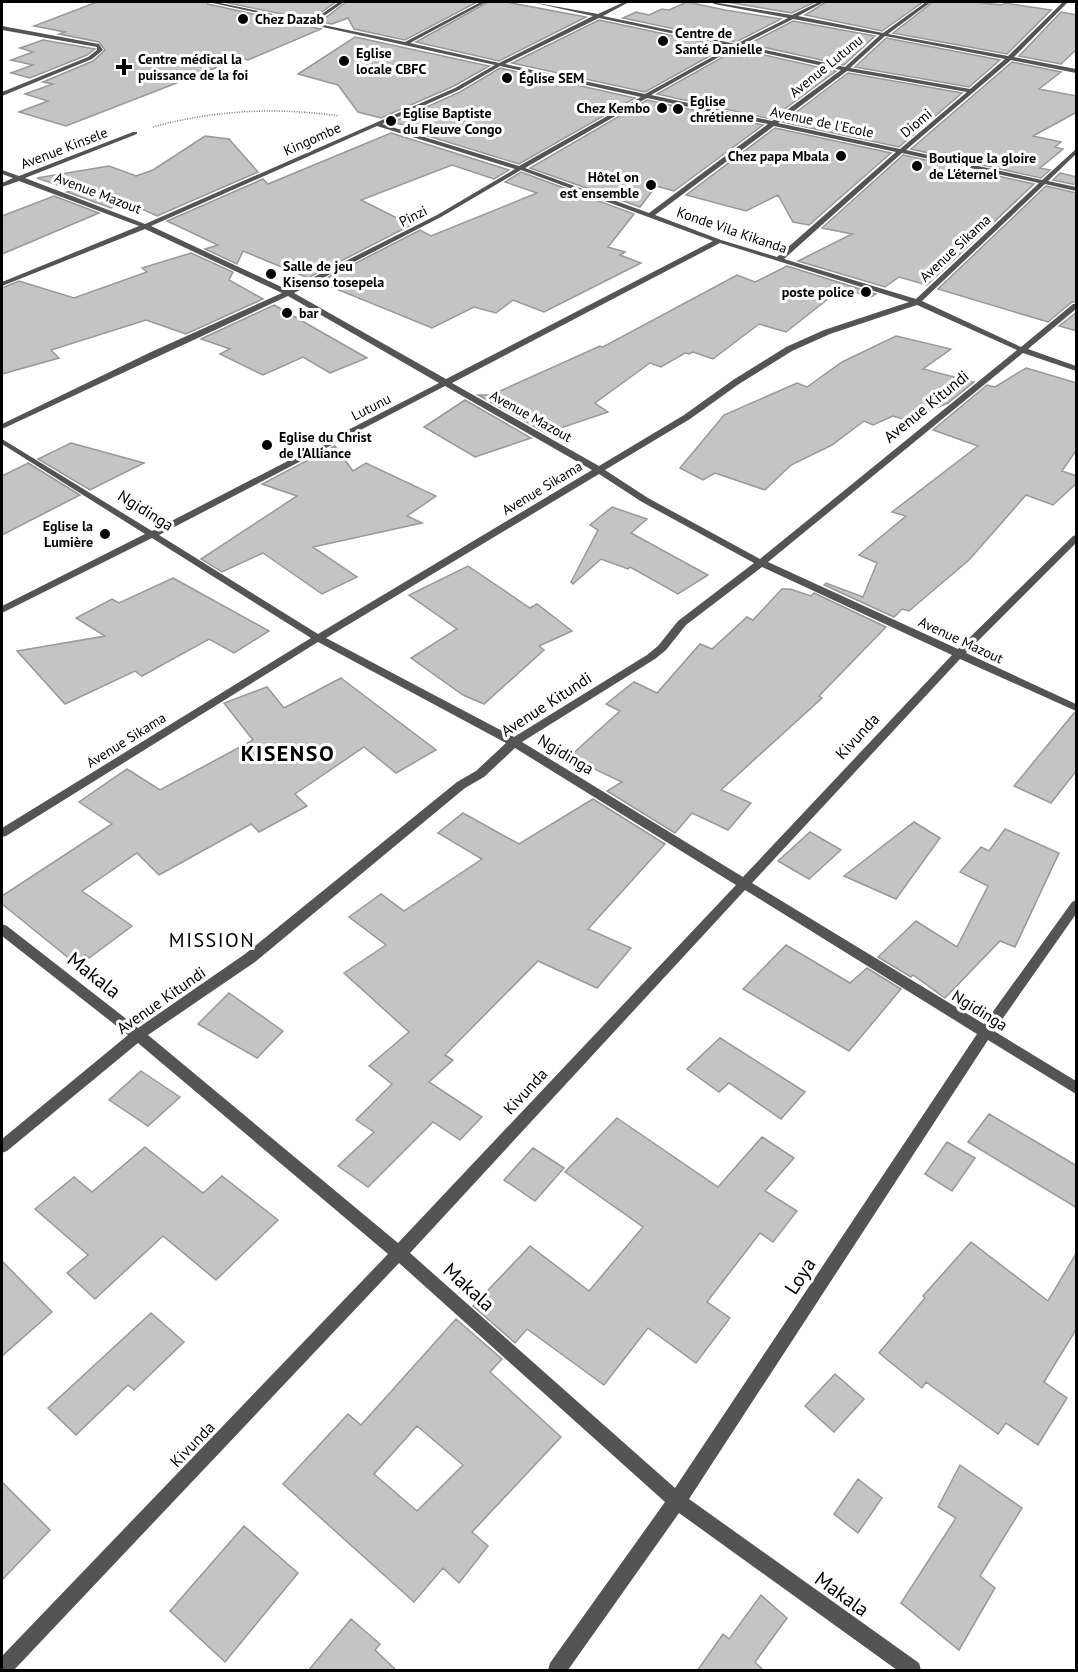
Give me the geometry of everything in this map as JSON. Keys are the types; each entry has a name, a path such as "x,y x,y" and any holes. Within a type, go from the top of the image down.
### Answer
{"street":[{"name":"Avenue de l'Ecole","path":"212,2 1077,189"},
{"path":"312,22 342,2"},
{"path":"407,43 484,2"},
{"path":"533,2 846,69 973,92"},
{"name":"Kingombe","path":"2,284 145,226 457,89 502,63 627,2"},
{"path":"714,2 1077,71"},
{"name":"Pinzi","path":"2,427 288,293 439,216 523,169 543,154 736,46 822,2"},
{"name":"Avenue Lutunu","path":"652,214 846,69 884,34 929,2"},
{"name":"Diomi","path":"779,260 901,151 973,92 1065,2"},
{"path":"2,28 99,46 100,50 90,58 2,94"},
{"name":"Konde Vila Kikanda","path":"376,124 523,169 652,214 719,241 918,302 1023,350 1077,369"},
{"name":"Avenue Kinsele","path":"2,185 135,133"},
{"name":"Avenue Sikama","path":"2,833 318,638 687,417 736,381 789,349 827,332 918,302 1077,151"},
{"name":"Avenue Mazout","path":"2,172 145,226 288,293 599,470 645,500 761,563 1077,708"},
{"name":"Lutunu","path":"2,610 446,384 719,241"},
{"name":"Avenue Kitundi","path":"2,1147 138,1035 250,958 461,785 480,774 514,742 651,657 662,648 682,622 761,563 1077,306"},
{"name":"Ngidinga","path":"2,441 318,638 514,742 1077,1088"},
{"name":"Kivunda","path":"2,1670 399,1253 959,654 1077,538"},
{"name":"Loya","path":"557,1671 677,1501 985,1033 1077,905"},
{"name":"Makala","path":"2,929 138,1035 399,1253 677,1501 912,1671"}],"path":[{"path":"135,133 181,120 237,112 318,113 376,124"}],"building":[{"path":"97,2 206,2 321,29 248,60 241,58 66,126 19,112 48,101 25,94 53,84 43,82 93,61 105,50 99,42 34,26"},
{"path":"224,2 336,2 310,20"},
{"path":"346,2 477,2 405,40 354,29 348,18 332,24 320,22"},
{"path":"488,2 506,2 586,17 499,61 416,42"},
{"path":"687,2 781,19 736,42 623,18 636,12 649,15 662,9 669,10"},
{"path":"726,2 815,2 792,13"},
{"path":"826,2 923,2 882,31 805,15"},
{"path":"933,2 1002,5 1005,3 1051,10 1007,54 893,33"},
{"path":"1061,12 1077,15 1077,49 1061,64 1019,56"},
{"path":"599,20 726,47 645,92 512,63"},
{"path":"793,21 875,36 844,65 749,44"},
{"path":"355,37 489,66 454,86 381,118 358,112 338,85 298,74"},
{"path":"886,38 1000,60 969,87 855,67"},
{"path":"43,40 95,49 87,55 30,78 11,73 33,65 11,60 33,52 20,48"},
{"path":"737,49 836,71 771,119 657,94"},
{"path":"1012,62 1061,72 1039,89 1077,96 1077,112 1033,136 1061,142 1055,147 1063,149 1040,168 1050,170 1041,178 911,149"},
{"path":"500,68 635,98 519,164 402,128 407,126 393,122 460,92"},
{"path":"848,73 962,93 899,147 783,122"},
{"path":"647,100 763,125 674,191 656,186 640,207 530,168"},
{"path":"775,128 891,153 809,225 793,222 778,195 746,211 686,195"},
{"path":"391,133 509,170 494,179 452,165 361,200 411,225 308,278 243,251 237,264 205,249 218,245 167,221 263,179 268,184"},
{"path":"205,136 229,139 258,172 157,216 127,202 111,208 67,192 72,190 37,178 109,166 136,176 153,170"},
{"path":"903,155 1034,184 927,285 899,277 885,287 798,261 852,234 822,228"},
{"path":"521,172 634,214 608,247 625,252 620,255 641,263 544,312 513,300 496,313 474,307 432,328 319,282 420,230 431,236 537,193 505,182"},
{"path":"1060,173 1077,177 1077,185 1053,180"},
{"path":"1046,186 1077,193 1077,302 1072,302 1048,322 938,289"},
{"path":"54,196 99,213 2,254 2,216"},
{"path":"191,253 233,272 229,280 263,299 186,334 146,320 51,350 59,358 2,374 2,288 19,281 74,298 147,272 142,268"},
{"path":"787,266 876,294 871,297 842,288 786,332 759,324 713,359 693,352 685,353 661,367 650,363 595,403 608,412 546,433 478,395 491,395 600,346 603,347 737,275 755,282"},
{"path":"274,305 367,358 330,373 303,357 263,375 220,354 230,349 201,339"},
{"path":"1077,312 1077,331 1059,326"},
{"path":"896,336 951,349 923,369 974,382 948,403 906,420 893,416 873,425 864,421 832,445 791,465 765,490 715,473 703,480 680,468 724,415 797,383 807,387 842,362"},
{"path":"1026,368 1077,383 1077,449 1062,471 1077,476 1077,483 1053,505 1026,495 969,560 909,611 902,609 894,617 824,585 826,583 863,597 877,563 859,555 906,516 892,512 978,446 933,430 987,385 995,387"},
{"path":"465,400 531,438 475,457 424,427"},
{"path":"71,443 144,463 90,490 38,459"},
{"path":"335,446 353,471 366,463 436,496 407,516 422,523 313,547 357,577 322,594 263,553 222,572 201,559 297,496 262,484"},
{"path":"28,463 80,495 2,535 2,476"},
{"path":"612,507 647,519 631,533 708,575 678,594 630,567 628,569 601,559 573,584 571,582 598,530 590,525"},
{"path":"468,566 530,608 537,604 572,631 539,646 544,650 484,704 463,695 411,658 457,629 409,595"},
{"path":"173,578 269,631 234,653 209,639 142,676 135,671 65,704 17,651 105,636 76,618 112,599 119,603"},
{"path":"782,589 790,589 811,596 814,593 886,627 819,696 822,698 721,790 751,803 728,830 692,813 675,833 607,791 622,782 569,757 620,711 606,704 634,682 657,693 700,644 712,649 747,617 753,620"},
{"path":"341,678 436,750 396,773 364,747 295,794 307,806 259,832 251,824 159,875 137,853 82,891 132,926 89,958 85,955 75,963 2,904 2,896 112,824 79,802 127,769 160,790 253,740 224,703 267,687 284,708"},
{"path":"1074,713 1077,713 1077,770 1051,803 1014,786"},
{"path":"593,799 665,844 588,929 631,948 597,988 538,961 445,1055 453,1060 429,1082 482,1117 460,1140 433,1122 368,1187 338,1166 374,1132 356,1120 392,1084 369,1066 409,1032 344,973 386,945 349,917 381,894 404,911 482,859 438,833 463,813 519,844"},
{"path":"914,822 940,838 896,899 844,876"},
{"path":"1005,829 1059,853 1015,947 1000,941 945,998 913,975 911,977 878,957 916,921 957,947 988,886 960,872 981,847 989,851"},
{"path":"810,832 841,850 809,879 778,861"},
{"path":"786,945 850,983 867,968 901,989 849,1051 743,989"},
{"path":"229,993 283,1031 257,1058 198,1024"},
{"path":"720,1038 805,1092 781,1119 729,1083 719,1092 687,1069"},
{"path":"141,1071 180,1097 148,1126 109,1100"},
{"path":"989,1114 1077,1166 1077,1208 968,1142"},
{"path":"617,1118 718,1187 762,1137 794,1158 765,1191 797,1211 773,1242 760,1233 707,1302 730,1318 696,1363 648,1328 604,1385 527,1329 515,1343 473,1306 530,1246 589,1291 643,1227 565,1172"},
{"path":"947,1142 975,1158 952,1191 925,1174"},
{"path":"145,1147 203,1193 222,1176 278,1220 216,1280 163,1236 95,1299 67,1273 88,1255 35,1209 74,1177 92,1192"},
{"path":"533,1148 564,1168 535,1201 504,1180"},
{"path":"971,1242 1048,1301 1077,1252 1077,1328 1044,1382 1067,1398 1038,1445 1006,1423 998,1434 926,1382 922,1388 879,1353 925,1298 923,1296"},
{"path":"2,1261 52,1312 2,1356"},
{"path":"151,1313 184,1342 134,1390 128,1385 76,1435 48,1408"},
{"path":"456,1319 502,1359 490,1372 561,1437 472,1532 488,1546 459,1583 443,1568 414,1602 283,1484 348,1414 361,1425","holes":["417,1426 463,1465 417,1511 374,1474"]},
{"path":"835,1374 864,1399 834,1432 805,1406"},
{"path":"960,1465 1022,1508 980,1576 995,1588 959,1650 901,1603 956,1518 938,1507"},
{"path":"858,1479 882,1498 858,1533 834,1514"},
{"path":"2,1482 50,1530 2,1580"},
{"path":"244,1526 298,1573 225,1662 170,1611"},
{"path":"761,1595 787,1618 755,1662 764,1671 697,1671 723,1634 729,1639"},
{"path":"351,1619 380,1644 375,1650 397,1671 308,1671"}],"place":[{"name":"Chez Dazab","path":"243,19"},
{"name":"Centre de Santé Danielle","path":"663,41"},
{"name":"Eglise locale CBFC","path":"344,61"},
{"name":"Centre médical la puissance de la foi","path":"124,67"},
{"name":"Église SEM","path":"507,78"},
{"name":"Chez Kembo","path":"662,108"},
{"name":"Eglise chrétienne","path":"678,109"},
{"name":"Eglise Baptiste du Fleuve Congo","path":"391,121"},
{"name":"Chez papa Mbala","path":"841,156"},
{"name":"Boutique la gloire de L'éternel","path":"917,166"},
{"name":"Hôtel on est ensemble","path":"651,185"},
{"name":"Salle de jeu Kisenso tosepela","path":"271,274"},
{"name":"poste police","path":"866,292"},
{"name":"bar","path":"287,313"},
{"name":"Eglise du Christ de l'Alliance","path":"267,445"},
{"name":"Eglise la Lumière","path":"105,534"}],"district":[{"name":"KISENSO","path":"288,753"},
{"name":"MISSION","path":"212,940"}]}
